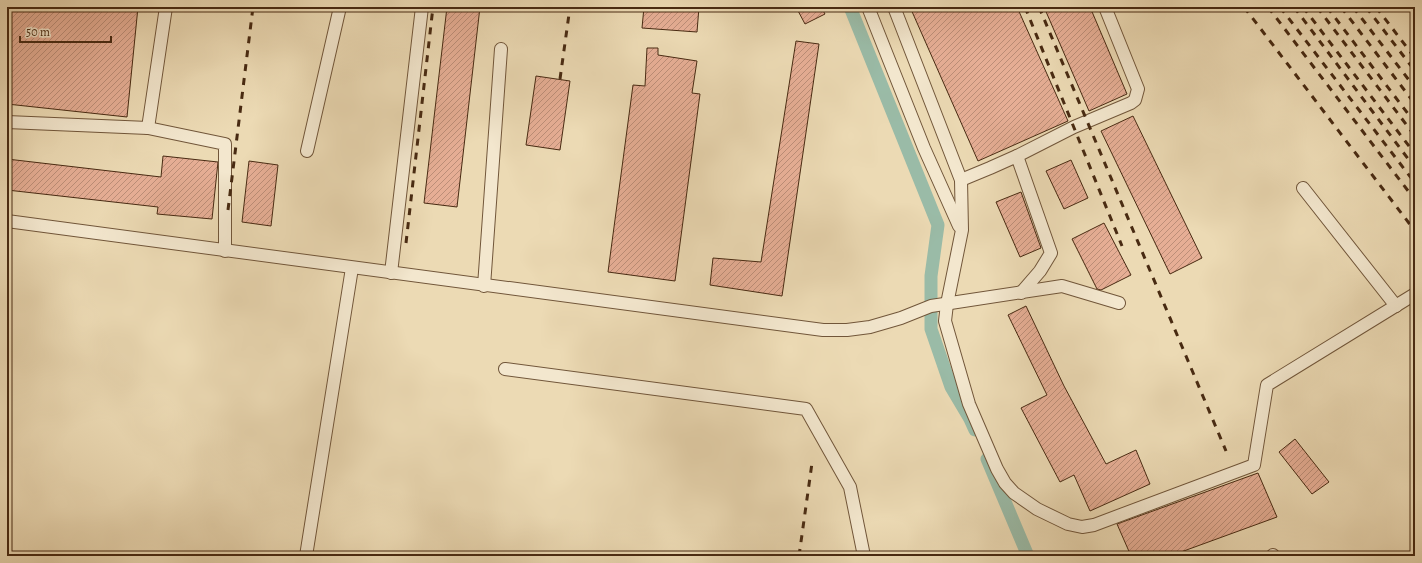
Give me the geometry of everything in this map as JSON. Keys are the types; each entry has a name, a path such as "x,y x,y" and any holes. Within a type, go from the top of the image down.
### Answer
{"street":[{"path":"148,128 166,7"},
{"path":"307,151 340,7"},
{"path":"391,273 422,7"},
{"path":"868,7 924,148 962,230"},
{"path":"894,7 961,180 962,230 946,304 945,321 969,404 997,469 1005,483 1014,493 1037,509 1068,524 1082,527 1094,526 1254,465 1267,385 1415,294"},
{"path":"961,180 1017,156 1074,127 1135,100 1138,89 1105,7"},
{"path":"484,286 501,49"},
{"path":"7,122 148,128 226,144 225,251"},
{"path":"1017,156 1050,253 1040,271 1021,292"},
{"path":"1303,188 1396,306"},
{"path":"7,221 484,286 823,330 847,330 870,327 901,318 931,306 1062,286 1119,303"},
{"path":"306,556 352,268"},
{"path":"505,369 806,409 850,487 864,556"}],"building":[{"path":"7,7 138,7 127,117 7,104"},
{"path":"447,7 480,7 457,207 424,203"},
{"path":"644,7 699,7 697,32 642,28"},
{"path":"796,7 821,7 825,14 805,24"},
{"path":"910,7 1017,7 1068,121 978,161"},
{"path":"1044,7 1090,7 1127,94 1089,111"},
{"path":"796,41 819,44 782,296 710,285 713,258 761,262"},
{"path":"647,48 658,48 658,55 697,61 692,93 700,94 675,281 608,272 633,85 645,86"},
{"path":"536,76 570,81 560,150 526,145"},
{"path":"1133,116 1202,258 1170,274 1101,131"},
{"path":"163,156 218,162 212,219 157,214 158,207 7,190 7,159 161,177"},
{"path":"1071,160 1088,198 1064,209 1046,171"},
{"path":"249,161 278,165 271,226 242,222"},
{"path":"1021,192 1041,248 1020,257 996,202"},
{"path":"1104,223 1131,275 1101,290 1097,289 1072,239"},
{"path":"1026,306 1064,386 1106,464 1136,450 1150,484 1090,511 1074,475 1060,482 1021,408 1047,395 1008,315"},
{"path":"1295,439 1329,482 1312,494 1279,452"},
{"path":"1258,473 1277,517 1170,556 1131,556 1117,524"}],"waterway":[{"path":"850,7 938,225 931,276 931,329 951,387 975,430"},
{"path":"987,459 1028,556"}],"railway":[{"path":"228,210 253,7"},
{"path":"406,243 433,7"},
{"path":"560,79 570,7"},
{"path":"1025,7 1122,246"},
{"path":"1039,7 1226,451"},
{"path":"1244,7 1415,231"},
{"path":"1268,7 1415,200"},
{"path":"1280,7 1415,183"},
{"path":"1294,7 1415,168"},
{"path":"1303,7 1415,154"},
{"path":"1317,7 1415,136"},
{"path":"1327,7 1415,123"},
{"path":"1341,7 1415,104"},
{"path":"1353,7 1415,88"},
{"path":"1366,7 1415,71"},
{"path":"1376,7 1415,58"},
{"path":"799,556 812,463"}]}
